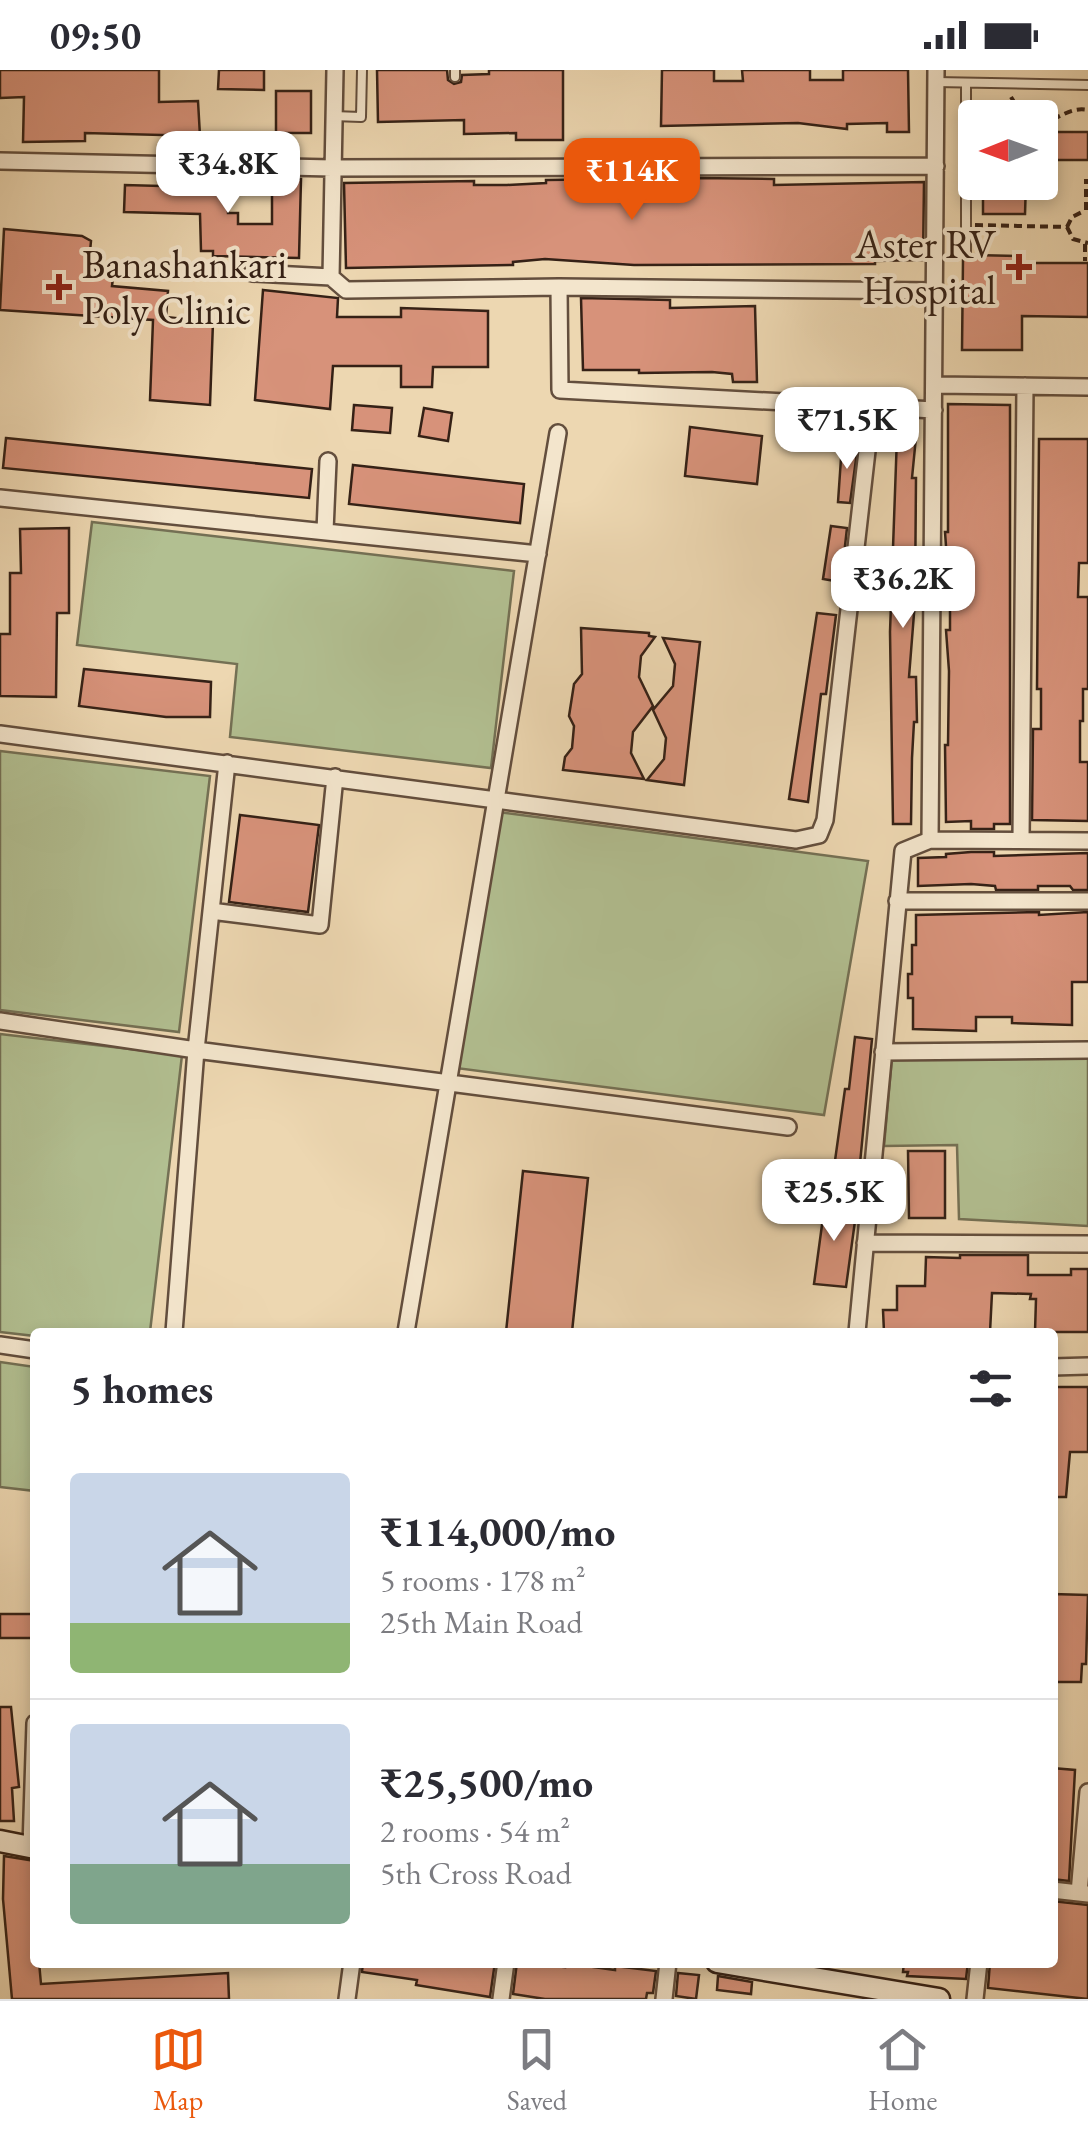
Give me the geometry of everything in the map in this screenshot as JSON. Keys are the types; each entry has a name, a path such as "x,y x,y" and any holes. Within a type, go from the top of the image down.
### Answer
{"street":[{"path":"330,277 335,70"},
{"path":"930,840 936,76"},
{"path":"0,161 332,168 936,166"},
{"path":"252,273 330,277 346,290 559,287 934,292"},
{"path":"559,287 560,390 934,410"},
{"path":"934,385 1088,387"},
{"path":"1021,840 1025,386"},
{"path":"407,1328 558,433"},
{"path":"0,734 796,840 819,835 825,820 867,451"},
{"path":"324,530 328,460"},
{"path":"0,498 538,554"},
{"path":"174,1328 196,1050 227,764"},
{"path":"212,912 320,925 335,778"},
{"path":"857,1328 903,851 930,840 1088,840"},
{"path":"897,902 1088,901"},
{"path":"0,1021 788,1127"},
{"path":"883,1052 1088,1050"},
{"path":"865,1243 1088,1244"},
{"path":"0,1345 30,1349"},
{"path":"1058,1368 1088,1366"},
{"path":"1058,1891 1084,1894 1088,1792"},
{"path":"0,1841 30,1846"},
{"path":"347,1999 351,1968"},
{"path":"501,1999 505,1968"},
{"path":"664,1999 667,1968"},
{"path":"775,1968 939,1999"},
{"path":"975,1999 978,1968"}],"lane":[{"path":"334,116 361,117 362,70"},
{"path":"936,76 966,84 1088,84"},
{"path":"966,84 966,253"}],"path":[{"path":"1004,84 1013,100"},
{"path":"1058,118 1073,109 1088,110"},
{"path":"1066,226 1076,214 1087,210 1086,179"},
{"path":"965,225 1066,226"},
{"path":"1066,226 1073,239 1087,244 1086,262"}],"green space":[{"path":"92,522 514,571 491,768 230,737 237,664 77,645"},
{"path":"0,751 210,776 179,1032 0,1010"},
{"path":"498,812 868,861 824,1115 456,1068"},
{"path":"0,1034 182,1055 150,1328 30,1328 30,1335 0,1332"},
{"path":"1088,1056 1088,1226 959,1219 957,1145 884,1146 892,1058"},
{"path":"0,1362 30,1366 30,1490 0,1487"}],"building":[{"path":"0,70 159,70 159,102 198,101 200,136 85,133 85,141 23,142 24,97 0,98"},
{"path":"219,70 264,70 264,90 218,89"},
{"path":"377,70 447,70 448,80 454,84 461,82 462,75 489,74 489,70 563,70 563,140 516,140 516,133 464,134 464,120 378,122"},
{"path":"662,70 714,70 714,81 743,81 742,70 810,70 810,80 843,80 843,70 908,70 909,132 887,132 887,123 847,124 847,129 798,123 661,126"},
{"path":"276,91 311,91 311,133 276,133"},
{"path":"1058,132 1088,132 1088,160 1058,160"},
{"path":"198,176 227,177 228,213 238,213 238,224 272,224 272,178 301,179 299,258 213,256 213,251 201,251 200,214 124,212 125,185 198,187"},
{"path":"774,179 774,185 924,182 923,260 875,264 634,265 545,259 513,265 346,268 344,183 474,181 474,185 507,185 546,180"},
{"path":"983,200 1025,200 1025,214 983,214"},
{"path":"4,229 82,236 91,241 89,262 100,275 113,278 112,286 168,291 166,317 213,322 210,405 150,400 153,320 0,310"},
{"path":"973,255 1023,256 1023,263 1088,263 1088,317 1022,316 1022,350 962,350 963,260"},
{"path":"263,290 338,298 337,317 401,317 401,308 488,311 488,367 433,367 432,387 401,387 401,366 333,366 330,409 255,400"},
{"path":"581,298 670,300 670,308 755,306 757,382 733,382 732,374 712,372 583,370"},
{"path":"948,404 1010,405 1010,824 994,824 994,829 971,829 971,821 946,822 946,630 950,630 945,532"},
{"path":"354,405 392,408 390,433 352,430"},
{"path":"424,408 452,413 448,441 419,436"},
{"path":"690,427 762,436 757,484 685,476"},
{"path":"897,436 916,437 912,478 916,478 915,601 909,677 916,677 917,722 911,824 893,824 890,632"},
{"path":"6,438 312,469 309,498 3,468"},
{"path":"1039,439 1088,439 1088,563 1079,563 1078,597 1088,597 1088,689 1083,689 1080,762 1088,762 1088,821 1032,820 1033,729 1041,729 1041,689 1037,689"},
{"path":"842,444 858,445 850,503 838,502"},
{"path":"353,465 524,484 520,523 349,504"},
{"path":"831,526 847,528 841,582 823,579"},
{"path":"69,528 69,613 57,613 56,697 0,696 0,634 10,634 10,573 21,573 20,529"},
{"path":"817,613 836,615 826,694 821,694 808,802 789,799"},
{"path":"581,628 649,633 655,637 641,656 639,677 653,706 633,732 631,753 644,779 563,770 565,757 572,748 574,726 569,716 574,684 582,674"},
{"path":"663,638 700,642 684,785 647,780 664,759 666,738 653,710 673,686 675,664"},
{"path":"84,669 211,682 210,717 166,717 79,706"},
{"path":"240,815 319,825 308,912 229,902"},
{"path":"994,852 994,856 1088,853 1088,890 1073,890 1070,886 996,890 995,886 971,884 918,886 918,858"},
{"path":"1088,912 1088,982 1072,982 1072,1025 976,1017 976,1031 913,1029 908,974 912,974 912,945 916,945 916,915"},
{"path":"855,1037 872,1039 858,1184 832,1182"},
{"path":"908,1151 945,1151 945,1218 909,1218"},
{"path":"523,1171 588,1178 572,1328 506,1328"},
{"path":"827,1188 842,1190 838,1220 855,1221 846,1287 814,1284"},
{"path":"1028,1255 1028,1275 1071,1275 1071,1269 1088,1269 1088,1332 1035,1328 1036,1299 1030,1299 1031,1294 992,1293 990,1328 884,1328 883,1310 897,1310 897,1286 925,1286 926,1257"},
{"path":"1058,1387 1088,1387 1088,1452 1070,1452 1066,1497 1058,1497"},
{"path":"1058,1594 1088,1595 1086,1664 1082,1664 1081,1682 1058,1682"},
{"path":"0,1614 30,1614 30,1638 0,1638"},
{"path":"0,1707 11,1707 19,1787 12,1788 14,1821 0,1821"},
{"path":"1058,1769 1075,1770 1069,1881 1058,1880"},
{"path":"4,1856 30,1860 30,1968 40,1968 41,1984 228,1973 229,1999 12,1999 3,1899"},
{"path":"1058,1902 1088,1905 1088,1999 988,1988 990,1968 1058,1968"},
{"path":"362,1968 494,1968 490,1997 362,1972"},
{"path":"516,1968 656,1971 653,1993 647,1993 646,1999 545,1999 513,1994"},
{"path":"903,1968 967,1968 966,1979 907,1976 908,1972 903,1972"},
{"path":"678,1973 699,1975 696,1999 676,1996"},
{"path":"718,1976 752,1982 751,1994 717,1990"}],"place":[{"name":"Aster RV Hospital","path":"1019,267"},
{"name":"Banashankari Poly Clinic","path":"59,287"}]}
